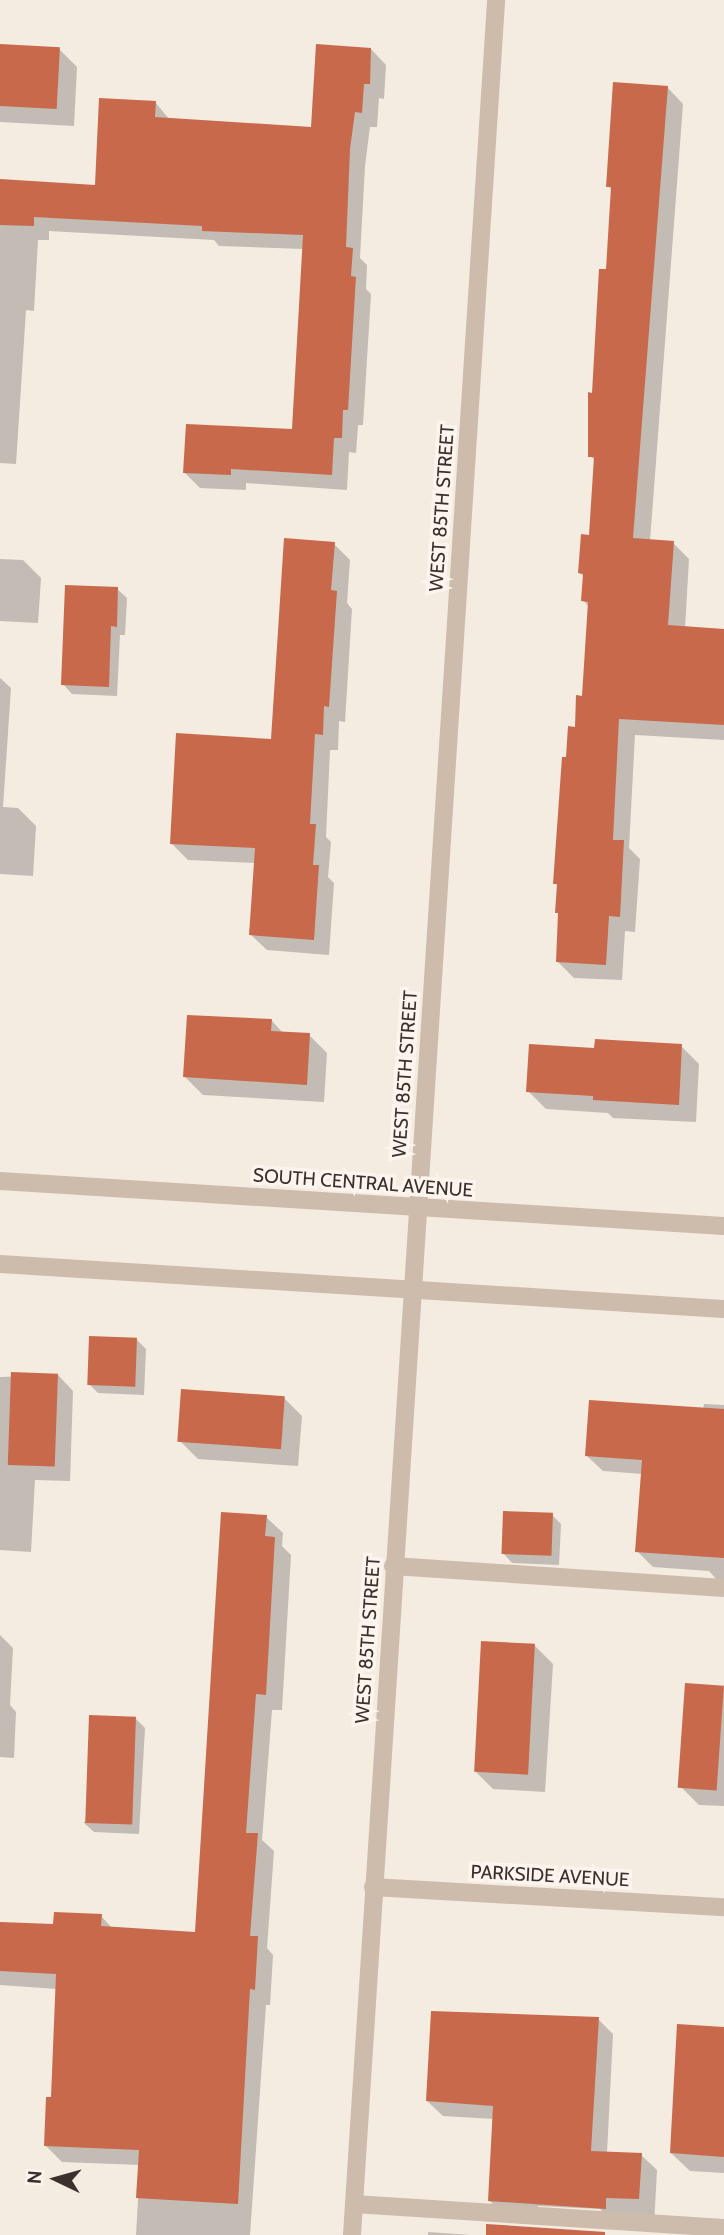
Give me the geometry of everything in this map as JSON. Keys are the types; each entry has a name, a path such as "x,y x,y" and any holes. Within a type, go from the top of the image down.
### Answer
{"street":[{"name":"WEST 85TH STREET","path":"352,2235 496,0"},
{"name":"SOUTH CENTRAL AVENUE","path":"0,1181 724,1226"},
{"path":"0,1264 724,1308"},
{"path":"393,1566 724,1588"},
{"name":"PARKSIDE AVENUE","path":"373,1887 724,1907"},
{"path":"354,2204 724,2228"}],"building":[{"path":"0,44 60,47 57,109 0,106"},
{"path":"316,44 371,48 370,84 364,84 362,113 355,112 350,149 346,247 353,248 351,276 356,277 348,410 343,410 342,438 334,438 332,475 231,469 231,475 183,473 186,424 292,429 303,235 202,231 202,226 34,217 34,226 0,225 0,179 95,185 99,98 156,101 155,117 311,127"},
{"path":"613,82 668,86 633,538 674,541 668,625 724,629 724,725 619,719 613,840 624,840 620,917 609,916 606,965 556,962 557,884 553,884 562,757 566,757 568,726 575,727 576,695 582,696 588,602 581,601 583,574 578,573 581,534 589,535 594,457 588,457 588,392 592,393 599,269 606,269 611,187 606,187"},
{"path":"284,538 335,542 331,590 337,591 329,707 324,706 323,735 315,734 310,824 316,824 313,865 319,865 314,940 249,935 255,848 170,844 176,733 271,739"},
{"path":"65,585 118,587 117,627 111,626 109,687 61,685"},
{"path":"187,1015 272,1019 271,1031 310,1033 307,1085 183,1077"},
{"path":"595,1039 682,1044 679,1105 593,1100 593,1096 526,1092 529,1044 594,1048"},
{"path":"89,1336 137,1338 135,1387 87,1385"},
{"path":"11,1372 58,1374 55,1467 8,1465"},
{"path":"181,1389 285,1396 281,1449 177,1442"},
{"path":"589,1400 724,1409 724,1558 635,1552 642,1460 585,1456"},
{"path":"503,1511 553,1513 551,1556 501,1554"},
{"path":"221,1512 267,1515 265,1536 275,1537 266,1695 256,1694 246,1833 258,1833 250,1936 258,1936 255,1990 250,1989 238,2204 136,2198 139,2150 44,2146 46,2097 51,2097 56,1974 0,1971 0,1922 53,1924 54,1912 102,1914 101,1926 195,1932"},
{"path":"481,1641 535,1644 528,1775 474,1772"},
{"path":"685,1683 724,1686 717,1790 678,1788"},
{"path":"89,1715 136,1717 132,1825 85,1823"},
{"path":"431,2011 599,2017 591,2151 642,2153 639,2199 606,2198 606,2209 488,2201 493,2106 426,2101"},
{"path":"677,2024 724,2027 724,2157 670,2153"},
{"path":"486,2224 605,2232 605,2235 486,2235"}]}
